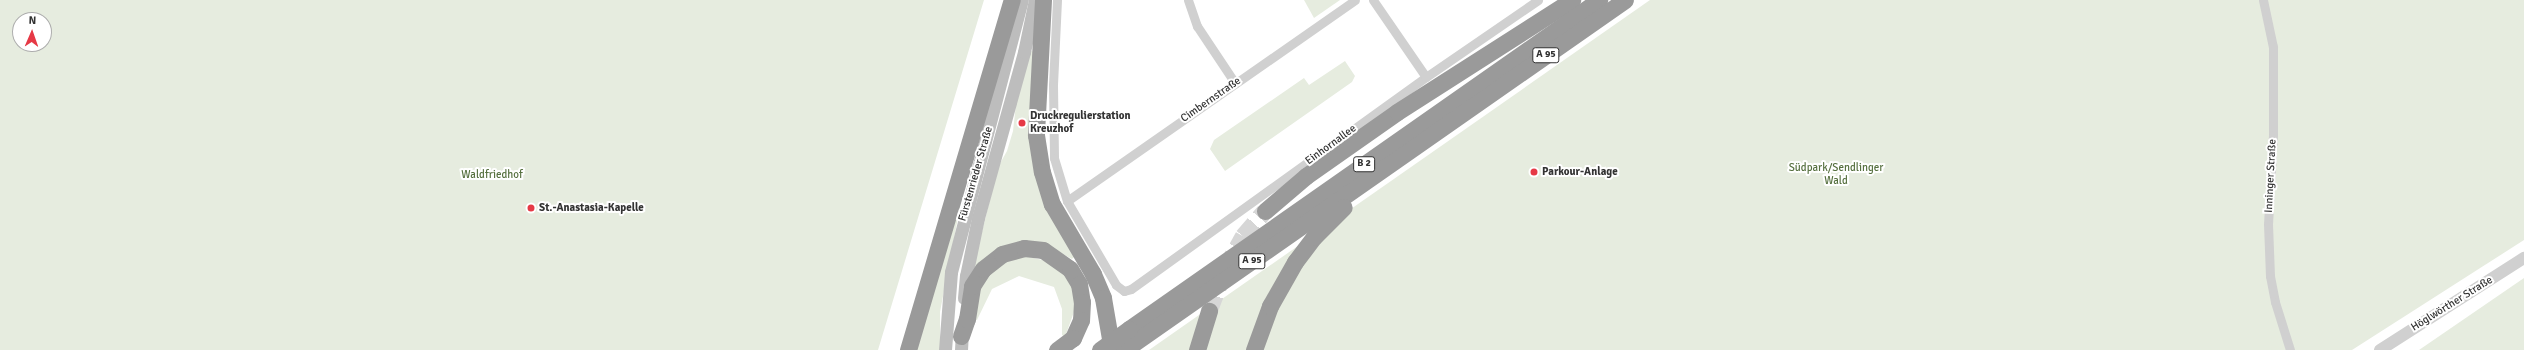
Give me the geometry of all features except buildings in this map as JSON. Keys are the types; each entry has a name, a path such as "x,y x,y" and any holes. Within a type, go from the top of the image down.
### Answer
{"highway":[{"path":"908,350 1012,0"},
{"path":"1043,0 1036,135 1042,172 1052,204 1093,274 1103,298 1112,350"},
{"path":"1265,211 1306,176 1397,112 1572,0"},
{"name":"B 2","path":"1100,350 1127,341 1599,0"},
{"name":"A 95","path":"1127,341 1374,177 1625,0"},
{"path":"1254,350 1270,306 1295,262 1314,237 1374,177"},
{"path":"961,343 967,319 972,286 983,269 1002,254 1024,248 1043,250 1070,269 1079,284 1082,302 1081,320 1073,338 1057,350"},
{"path":"1196,350 1209,311"}],"main road":[{"name":"Fürstenrieder Straße","path":"945,350 952,272 1022,0"},
{"name":"Fürstenrieder Straße","path":"961,343 966,276 978,218 1024,52 1035,0"}],"street":[{"path":"1058,0 1052,140 1054,158 1067,201"},
{"path":"1188,0 1196,26 1235,83"},
{"name":"Cimbernstraße","path":"1067,201 1355,0"},
{"path":"1373,0 1426,77"},
{"name":"Einhornallee","path":"1067,201 1116,285 1124,291 1131,289 1426,77 1538,0"},
{"name":"Inninger Straße","path":"2263,0 2273,46 2268,224 2270,276 2275,302 2290,350"},
{"name":"Höglwörther Straße","path":"2380,350 2524,258"}],"green space":[{"name":"Waldfriedhof","path":"0,0 984,0 878,350 0,350"},
{"path":"1304,0 1340,0 1314,18"},
{"name":"Südpark/Sendlinger Wald","path":"1650,0 2524,0 2524,240 2352,350 1149,350"},
{"path":"1031,51 1035,52 1031,131 1075,256 1072,259 1050,247 972,272 998,167 1007,151 1013,131 1016,104"},
{"path":"1345,61 1355,76 1352,82 1225,171 1210,149 1214,140 1304,78 1309,85"},
{"path":"965,181 940,312 940,350 915,350"},
{"path":"1025,256 1051,262 1064,273 1073,287 1075,309 1065,337 1062,335 1062,309 1054,287 1019,276 992,289 977,320 972,320 980,289 988,275 1004,261"},
{"path":"2524,278 2524,350 2419,350"}],"tunnel":[{"path":"1209,311 1225,269 1243,236 1265,211"}],"place":[{"name":"Druckregulierstation Kreuzhof","path":"1022,123"},
{"name":"Parkour-Anlage","path":"1534,172"},
{"name":"St.-Anastasia-Kapelle","path":"531,208"}]}
